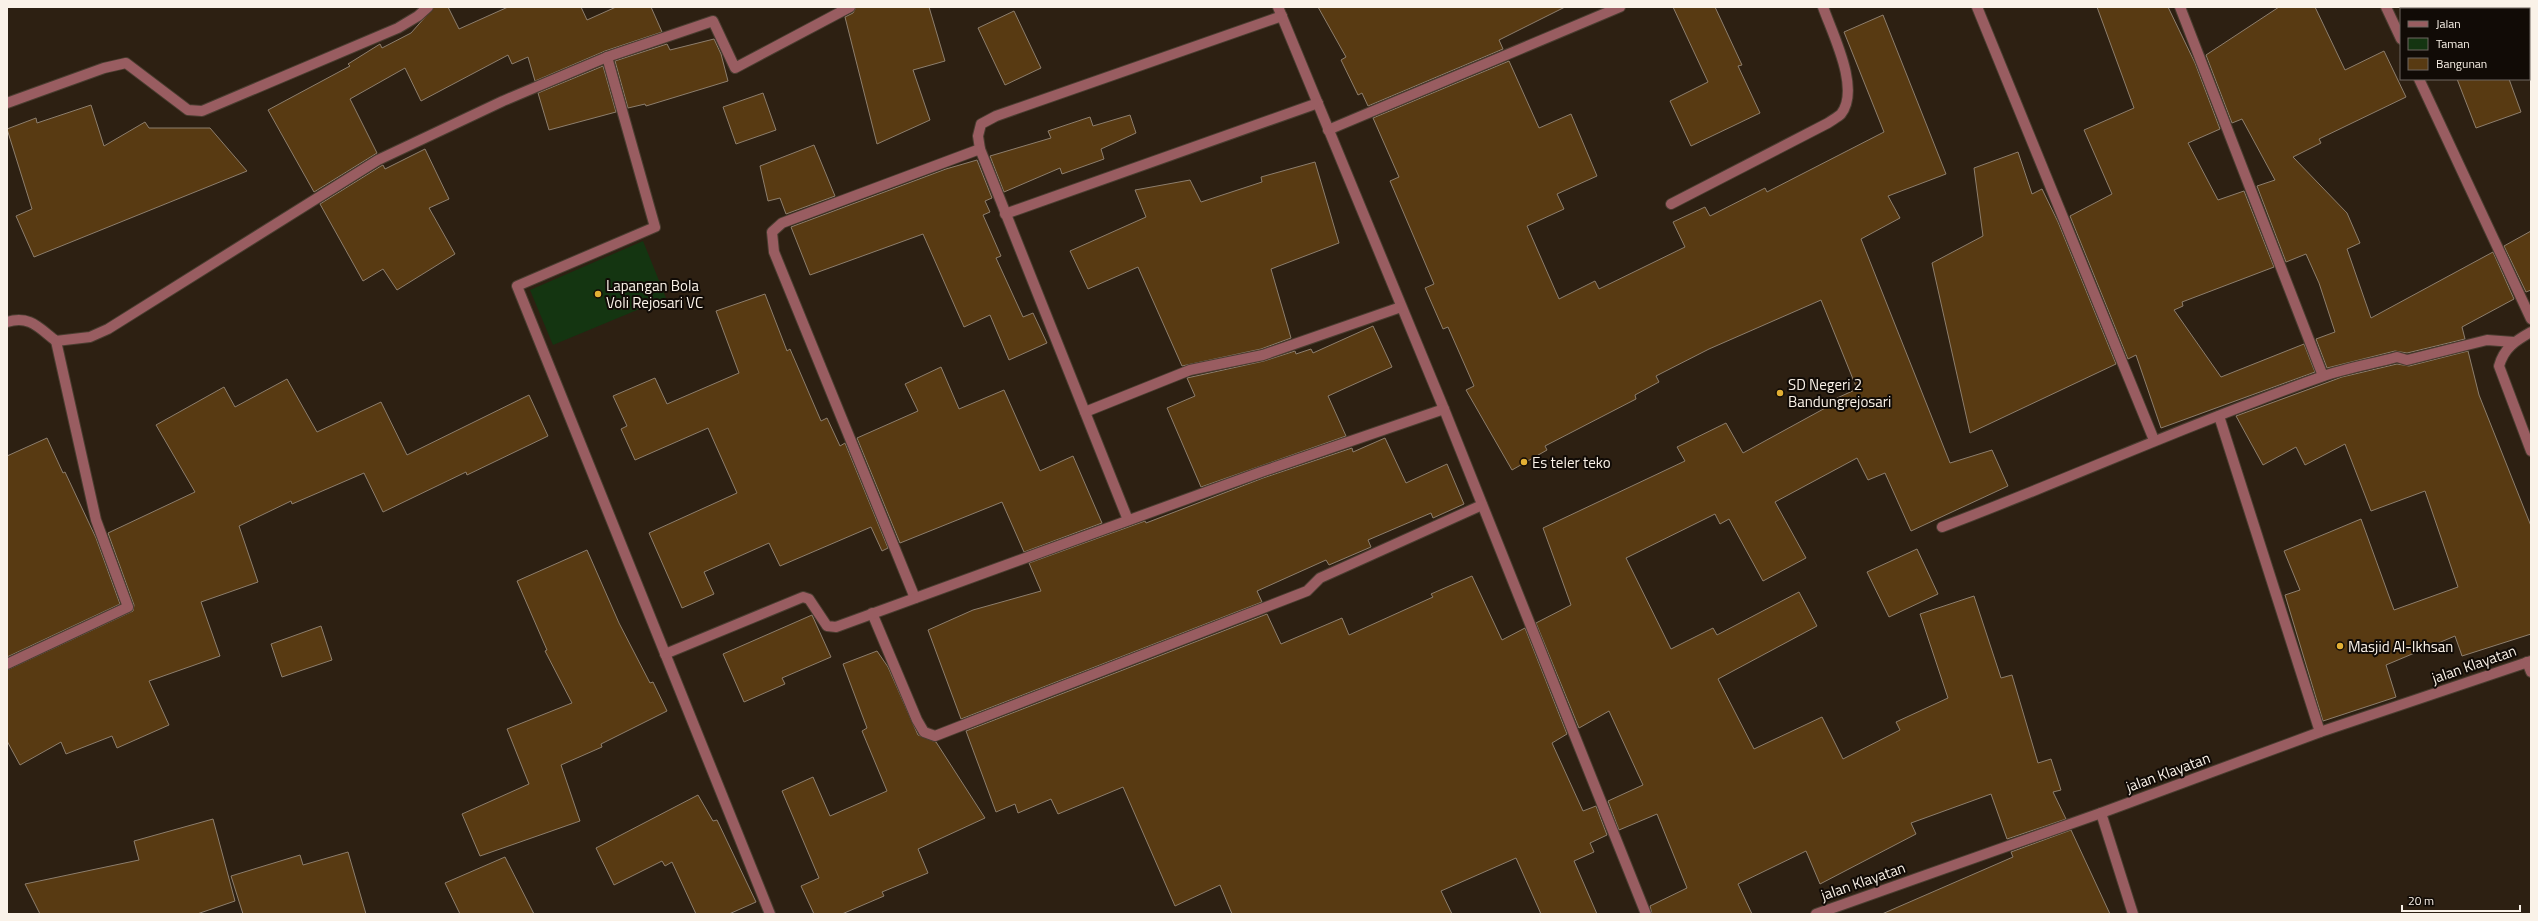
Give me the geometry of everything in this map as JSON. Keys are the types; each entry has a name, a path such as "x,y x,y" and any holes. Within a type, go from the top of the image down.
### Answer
{"street":[{"path":"7,103 104,68 126,63 188,110 202,111 398,28 418,16 428,7"},
{"path":"56,341 90,337 108,329 378,160 503,101 607,57 713,21 736,68 850,7"},
{"path":"1328,130 1620,7"},
{"path":"1671,204 1828,123 1841,114 1847,101 1849,84 1823,7"},
{"path":"1977,7 2154,440"},
{"path":"2180,7 2322,376"},
{"path":"2386,7 2400,37"},
{"path":"1128,520 980,149 978,136 980,124 996,116 1280,12 1444,409 1646,914"},
{"path":"607,57 655,227 517,286 770,914"},
{"path":"2420,80 2531,319"},
{"path":"1005,214 1318,103"},
{"path":"915,598 774,252 772,232 782,223 980,149"},
{"path":"1085,412 1190,370 1269,353 1401,307"},
{"path":"7,322 21,318 32,322 56,341 96,520 128,607 7,664"},
{"path":"2531,332 2514,342 2503,353 2499,366 2531,451"},
{"path":"1942,528 2057,483 2154,440 2322,376 2397,357 2408,360 2487,340 2514,342"},
{"path":"665,654 804,597 808,599 827,626 836,627 1128,520 1444,409"},
{"path":"2219,416 2320,732"},
{"path":"872,613 917,720 924,732 936,736 1307,591 1320,578 1482,505"},
{"path":"2529,661 2531,672"},
{"name":"jalan Klayatan","path":"1816,914 2101,813 2320,732 2529,661"},
{"path":"2101,813 2133,914"}],"green space":[{"name":"Lapangan Bola Voli Rejosari VC","path":"643,241 666,298 553,345 530,290"}],"building":[{"path":"434,7 448,7 459,29 508,7 581,7 587,20 616,7 651,7 662,32 605,51 535,81 528,57 512,64 508,55 421,101 405,68 350,99 377,153 314,192 268,110 350,66 348,64 380,44 382,48 411,33"},
{"path":"856,7 929,7 945,61 913,70 930,120 877,144 845,17 853,13"},
{"path":"1318,7 1565,7 1499,40 1503,49 1368,106 1362,93 1358,95 1341,60 1346,57"},
{"path":"1673,7 1715,7 1742,65 1738,66 1760,113 1691,146 1670,101 1708,82"},
{"path":"2097,7 2168,7 2195,63 2220,129 2188,143 2218,200 2244,191 2274,267 2182,302 2183,306 2174,310 2221,377 2304,344 2315,372 2161,428 2136,355 2128,359 2070,216 2112,194 2084,130 2134,108"},
{"path":"2279,7 2315,7 2345,70 2384,51 2406,97 2319,139 2321,143 2293,157 2347,213 2360,243 2347,249 2371,318 2493,252 2514,299 2462,327 2465,339 2407,353 2395,351 2327,368 2316,339 2335,332 2319,283 2306,254 2286,262 2257,186 2275,180 2242,119 2232,123 2206,55"},
{"path":"1014,11 1041,68 1005,85 978,28"},
{"path":"1883,15 1946,174 1888,196 1900,218 1861,239 1950,463 1992,450 2008,486 1911,531 1885,473 1868,480 1857,458 1775,502 1806,558 1763,581 1729,519 1720,524 1715,514 1626,558 1671,649 1713,628 1717,635 1799,592 1817,626 1718,679 1754,749 1822,717 1843,759 1900,730 1896,722 1948,698 1920,614 1974,596 2001,678 2012,675 2038,763 2051,759 2061,790 2053,792 2066,819 2007,839 1991,794 1911,823 1916,834 1820,884 1806,851 1738,884 1752,914 1652,914 1650,906 1687,888 1657,814 1619,830 1608,801 1643,785 1609,711 1579,728 1536,623 1571,605 1543,528 1685,461 1677,447 1726,423 1743,453 1838,401 1837,398 1857,389 1821,300 1709,349 1656,376 1659,382 1635,395 1636,399 1545,446 1547,450 1512,470 1466,390 1474,386 1448,327 1443,329 1425,288 1434,284 1390,181 1399,177 1373,118 1509,61 1539,128 1571,114 1597,176 1557,194 1564,209 1527,226 1559,299 1595,281 1599,289 1685,247 1673,222 1705,207 1710,216 1765,188 1767,192 1884,132 1844,32"},
{"path":"714,39 721,54 728,81 646,106 645,104 628,108 615,61 667,44 670,50"},
{"path":"603,66 616,112 549,130 538,93"},
{"path":"2457,80 2509,80 2521,112 2476,128"},
{"path":"763,93 776,130 736,144 723,107"},
{"path":"91,105 104,146 145,122 149,128 210,128 247,171 34,257 16,216 32,209 7,129 36,118 37,123"},
{"path":"1130,115 1136,133 1101,149 1104,159 1062,174 1060,168 1004,192 990,156 1051,138 1048,131 1090,117 1093,126"},
{"path":"814,145 835,196 786,214 780,198 768,201 760,166"},
{"path":"425,149 449,199 429,208 455,254 397,290 383,269 363,281 320,204 381,166 383,165 385,169"},
{"path":"2018,152 2032,194 2042,189 2058,222 2116,364 1970,433 1932,263 1983,236 1974,168"},
{"path":"977,160 992,198 985,201 990,212 983,215 1001,256 996,258 1023,317 1033,313 1047,343 1009,360 990,315 964,327 923,234 810,275 791,227 946,169"},
{"path":"1315,162 1339,243 1271,269 1291,338 1261,349 1182,366 1138,267 1088,289 1070,251 1146,217 1135,190 1190,180 1201,202 1262,182 1261,177"},
{"path":"2531,231 2531,290 2526,292 2504,246"},
{"path":"765,294 787,351 790,349 821,421 827,418 840,446 845,443 888,548 882,551 871,527 780,566 769,543 704,572 714,594 682,608 649,533 737,493 708,428 635,460 621,429 627,426 613,396 655,378 667,404 739,373 716,311"},
{"path":"1373,326 1392,367 1328,396 1346,436 1201,487 1167,408 1195,396 1187,378 1264,361 1295,351 1296,354 1311,349 1313,353"},
{"path":"2468,351 2479,395 2531,526 2531,634 2462,656 2455,636 2386,665 2396,697 2323,721 2285,595 2300,590 2284,551 2361,519 2394,610 2458,587 2425,491 2371,511 2345,444 2305,465 2296,447 2263,465 2236,416 2342,377 2397,364 2409,366"},
{"path":"941,367 959,409 1004,390 1040,471 1073,456 1102,523 1024,552 1002,502 900,543 857,438 918,411 905,384"},
{"path":"287,379 317,432 381,402 407,455 529,395 548,436 467,475 466,472 383,512 364,473 292,504 291,501 239,526 258,582 201,602 220,656 149,681 169,725 117,748 112,736 66,754 61,742 20,765 7,741 7,670 133,611 134,605 108,533 195,492 156,425 224,387 235,407"},
{"path":"47,438 63,473 65,472 96,538 120,604 7,657 7,456"},
{"path":"1385,438 1406,483 1447,464 1464,504 1433,518 1431,513 1368,540 1371,547 1329,565 1326,560 1257,591 1262,602 961,719 928,630 973,610 1041,591 1029,563 1145,521 1146,523 1263,478 1352,448 1353,452"},
{"path":"1917,549 1938,594 1889,617 1867,572"},
{"path":"587,550 619,623 650,683 653,682 667,711 601,744 602,747 561,765 580,821 480,856 462,814 529,784 507,729 572,703 545,651 547,650 517,581"},
{"path":"1472,576 1502,640 1525,628 1567,734 1552,743 1583,811 1596,806 1607,835 1590,843 1594,852 1574,861 1597,914 1541,914 1516,858 1441,891 1452,914 1232,914 1220,885 1175,906 1123,787 1058,814 1051,799 1018,813 1015,804 996,812 966,731 1267,614 1281,644 1342,618 1349,635 1433,597 1431,594"},
{"path":"812,615 831,657 782,678 785,684 744,702 723,654"},
{"path":"321,626 332,660 282,677 271,644"},
{"path":"877,651 888,667 918,735 936,742 985,818 918,849 928,873 882,892 884,896 842,914 814,914 801,886 819,878 782,791 813,777 830,816 887,791 862,731 867,728 843,664"},
{"path":"698,795 713,821 717,820 756,902 729,914 696,914 672,862 665,866 662,861 614,885 596,848"},
{"path":"213,819 235,901 197,914 40,914 25,884 139,860 134,841"},
{"path":"2071,830 2110,914 1882,914 2013,857 2011,852"},
{"path":"348,852 366,914 243,914 231,876 300,855 303,865"},
{"path":"505,857 534,914 460,914 445,883"}],"place":[{"name":"Lapangan Bola Voli Rejosari VC","path":"598,294"},
{"name":"SD Negeri 2 Bandungrejosari","path":"1780,393"},
{"name":"Es teler teko","path":"1524,462"},
{"name":"Masjid Al-Ikhsan","path":"2340,646"}]}
